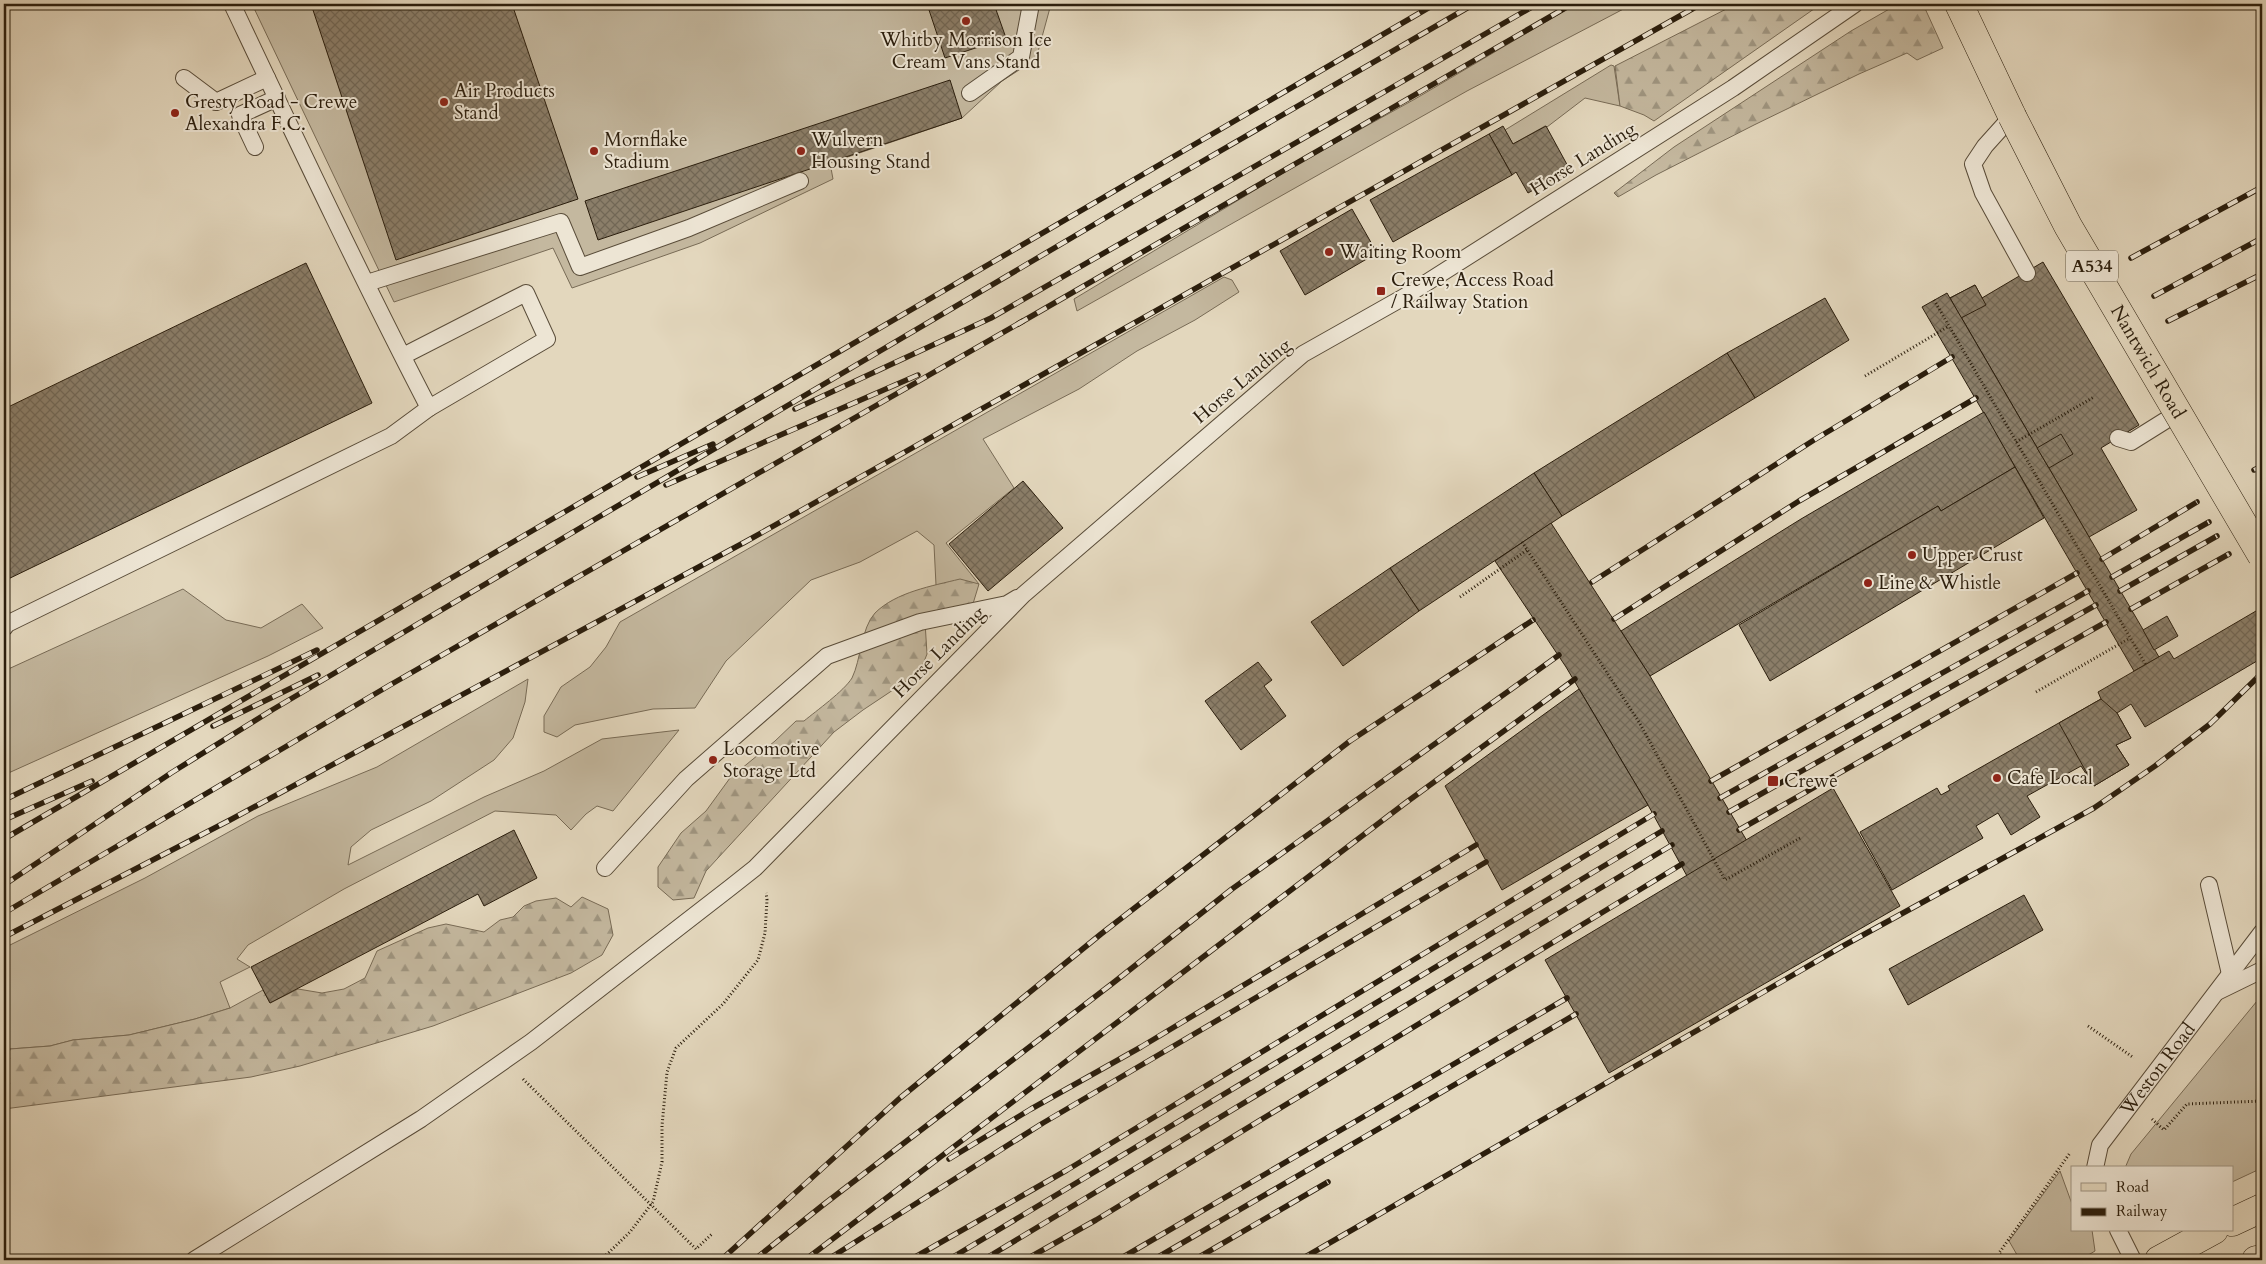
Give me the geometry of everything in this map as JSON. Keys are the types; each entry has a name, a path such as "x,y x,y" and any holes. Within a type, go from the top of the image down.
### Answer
{"main road":[{"name":"Nantwich Road","path":"1959,4 2012,116 2068,226 2262,556"},
{"path":"2234,1221 2262,1208"},
{"path":"2159,1260 2210,1232"},
{"path":"2256,1260 2262,1259"}],"lane":[{"path":"232,4 429,408"},
{"path":"970,93 1021,57 1031,4"},
{"name":"Horse Landing","path":"194,1260 421,1119 505,1061 755,868 1023,595 1302,354 1404,297 1733,88 1855,4"},
{"path":"184,78 216,102 267,78"},
{"path":"255,147 240,115 277,98"},
{"path":"2012,116 1973,164 1982,193 2027,274"},
{"path":"367,283 561,222 580,267 689,228 800,181"},
{"path":"4,628 16,620 391,436 429,408 547,339 526,294 403,356"},
{"path":"2118,438 2131,442 2179,412"},
{"path":"605,868 686,779 827,656 920,622 1006,604 1023,595"},
{"path":"2209,885 2230,974"},
{"name":"Weston Road","path":"2095,1166 2100,1145 2262,932"},
{"name":"Weston Road","path":"2216,992 2262,970"},
{"path":"2119,1232 2133,1260"}],"path":[{"path":"1934,300 2146,665"},
{"path":"1864,376 1949,326"},
{"path":"2016,442 2094,397"},
{"path":"1522,542 1639,722 1725,880 1802,837"},
{"path":"1460,597 1527,550"},
{"path":"2036,692 2130,638"},
{"path":"600,1260 630,1232 651,1205 662,1162 662,1126 667,1072 676,1048 723,1004 758,960 765,933 768,900 763,881 755,868"},
{"path":"505,1061 696,1249 713,1233"},
{"path":"2133,1103 2164,1130 2187,1104 2262,1101"}],"green space":[{"name":"Mornflake Stadium","path":"252,4 1051,4 1036,59 1002,81 962,118 830,163 833,179 700,243 572,288 553,248 394,302"},
{"path":"1576,4 1633,4 1467,91 1077,311 1074,299 1305,160 1415,99"},
{"path":"1736,4 1821,4 1654,121 1620,106 1615,66"},
{"path":"1898,4 1923,4 1943,48 1917,60 1907,53 1859,74 1656,175 1618,197 1614,193 1674,147 1851,31"},
{"path":"1611,65 1614,66 1620,106 1585,98 1547,127 1545,126 1513,144 1505,130"},
{"path":"1224,277 1232,280 1239,292 1195,320 1137,351 1079,389 983,439 1014,488 946,543 979,584 955,600 936,585 934,545 917,531 860,562 811,580 726,661 695,708 653,709 575,725 557,737 544,732 544,716 561,687 590,667 606,647 620,622"},
{"path":"960,579 979,584 972,607 925,622 927,654 920,672 834,732 706,871 694,898 673,900 658,887 658,867 681,833 706,811 730,778 796,721 804,721 836,695 852,678 864,635 870,619 875,613 893,600 904,595 926,587"},
{"path":"183,589 226,620 261,628 302,604 323,628 268,656 4,775 4,671"},
{"path":"528,679 525,702 513,738 494,760 431,801 371,830 351,847 348,865 484,797 544,771 602,739 679,730 613,811 597,806 586,814 571,830 556,815 495,811 344,889 248,945 237,959 250,967 220,982 230,1008 195,1019 129,1035 73,1040 50,1046 10,1049 4,1079 4,948 145,878 258,816 377,767"},
{"path":"582,897 608,909 613,935 602,955 571,973 433,1026 300,1066 251,1077 4,1109 4,1079 10,1049 50,1046 73,1040 129,1035 195,1019 230,1008 263,990 270,1003 298,989 322,993 344,989 365,978 377,951 428,928 446,924 484,932 500,920 513,917 524,906 536,901 556,898 571,907"},
{"path":"2262,995 2262,1168 2234,1181 2234,1166 2126,1166 2131,1154"},
{"path":"2060,1171 2071,1201 2071,1232 2092,1232 2095,1251 2080,1260 2020,1260 2009,1241"}],"building":[{"name":"Air Products Stand","path":"311,4 512,4 578,199 396,260"},
{"name":"Whitby Morrison Ice Cream Vans Stand","path":"927,4 994,4 1006,38 945,58"},
{"name":"Wulvern Housing Stand","path":"950,80 962,118 598,240 585,201"},
{"path":"1503,126 1513,144 1546,126 1570,170 1528,193 1516,172 1512,175 1489,134"},
{"path":"1489,134 1512,175 1393,242 1370,200"},
{"name":"Waiting Room","path":"1352,209 1377,253 1305,295 1280,251"},
{"path":"2043,262 2139,425 2101,448 2137,510 2089,537 1950,298 1975,285 1982,298"},
{"path":"306,263 372,403 4,581 4,409"},
{"path":"1975,285 1986,305 1961,318 1950,298"},
{"path":"1947,293 2159,657 2134,671 1922,307"},
{"path":"1825,298 1849,340 1755,398 1727,353"},
{"path":"1727,353 1755,398 1562,516 1534,473"},
{"path":"1984,412 2015,467 1941,511 1938,506 1650,676 1621,631 1801,519"},
{"path":"2061,434 2073,454 2049,468 2037,448"},
{"path":"2015,467 2044,518 1770,681 1739,625 1938,506 1941,511"},
{"path":"1534,473 1562,516 1419,611 1390,568"},
{"path":"1023,481 1063,528 988,591 949,544"},
{"path":"1551,523 1650,676 1747,841 1687,876 1648,805 1566,667 1495,561"},
{"path":"1390,568 1419,611 1343,666 1311,622"},
{"path":"2256,611 2262,622 2262,658 2145,727 2131,704 2117,713 2131,738 2116,745 2129,765 2094,786 2081,766 2027,796 2040,817 2011,835 1998,813 1976,826 1983,838 1892,890 1860,832 1937,788 1941,795 1950,790 1948,786 2101,699 2098,692 2169,651 2174,659"},
{"path":"2167,616 2178,636 2154,650 2143,630"},
{"path":"1258,662 1272,680 1264,686 1286,716 1241,750 1205,701"},
{"path":"1579,689 1648,805 1502,890 1445,786"},
{"path":"2101,699 2117,713 2131,738 2116,745 2129,765 2094,786 2059,723"},
{"path":"1833,788 1900,906 1609,1073 1545,960"},
{"path":"514,830 537,878 484,906 478,894 270,1003 251,967"},
{"path":"2024,895 2043,930 1908,1005 1889,969"}],"railway":[{"path":"4,839 1435,4"},
{"path":"4,885 171,773 272,710 1139,198 1474,4"},
{"path":"795,409 991,318 1537,4"},
{"path":"1018,324 1572,4"},
{"path":"4,937 230,820 745,542 1701,4"},
{"path":"2131,258 2262,187"},
{"path":"2154,296 2262,238"},
{"path":"2168,321 2262,274"},
{"path":"4,913 390,685 1023,321"},
{"path":"1592,582 1814,440 1952,357"},
{"path":"666,485 918,375"},
{"path":"1614,619 1799,501 1976,398"},
{"path":"637,477 713,444"},
{"path":"2254,470 2262,466"},
{"path":"2102,559 2197,502"},
{"path":"2112,577 2209,522"},
{"path":"2120,591 2217,536"},
{"path":"2131,609 2229,554"},
{"path":"1711,781 2077,573"},
{"path":"1720,798 2088,591"},
{"path":"1729,812 2096,605"},
{"path":"721,1260 900,1098 1101,934 1350,741 1533,620"},
{"path":"1739,830 2106,622"},
{"path":"4,800 317,650"},
{"path":"754,1260 1232,889 1559,655"},
{"path":"1300,1260 1843,946 2094,808 2155,766 2210,724 2262,673"},
{"path":"213,726 318,675"},
{"path":"805,1260 1404,804 1575,679"},
{"path":"4,820 92,781"},
{"path":"910,1260 1067,1170 1654,814"},
{"path":"948,1260 1662,831"},
{"path":"949,1159 1031,1109 1141,1047 1476,845"},
{"path":"983,1260 1672,845"},
{"path":"827,1260 1043,1123 1486,862"},
{"path":"1025,1260 1096,1220 1682,864"},
{"path":"1118,1260 1567,998"},
{"path":"1153,1260 1576,1014"},
{"path":"1194,1260 1328,1182"}],"place":[{"name":"Whitby Morrison Ice Cream Vans Stand","path":"966,21"},
{"name":"Air Products Stand","path":"444,102"},
{"name":"Gresty Road - Crewe Alexandra F.C.","path":"175,113"},
{"name":"Mornflake Stadium","path":"594,151"},
{"name":"Wulvern Housing Stand","path":"801,151"},
{"name":"Waiting Room","path":"1329,252"},
{"name":"Crewe, Access Road / Railway Station","path":"1381,291"},
{"name":"Upper Crust","path":"1912,555"},
{"name":"Line & Whistle","path":"1868,583"},
{"name":"Locomotive Storage Ltd","path":"713,760"},
{"name":"Cafe Local","path":"1997,778"},
{"name":"Crewe","path":"1773,781"}]}
